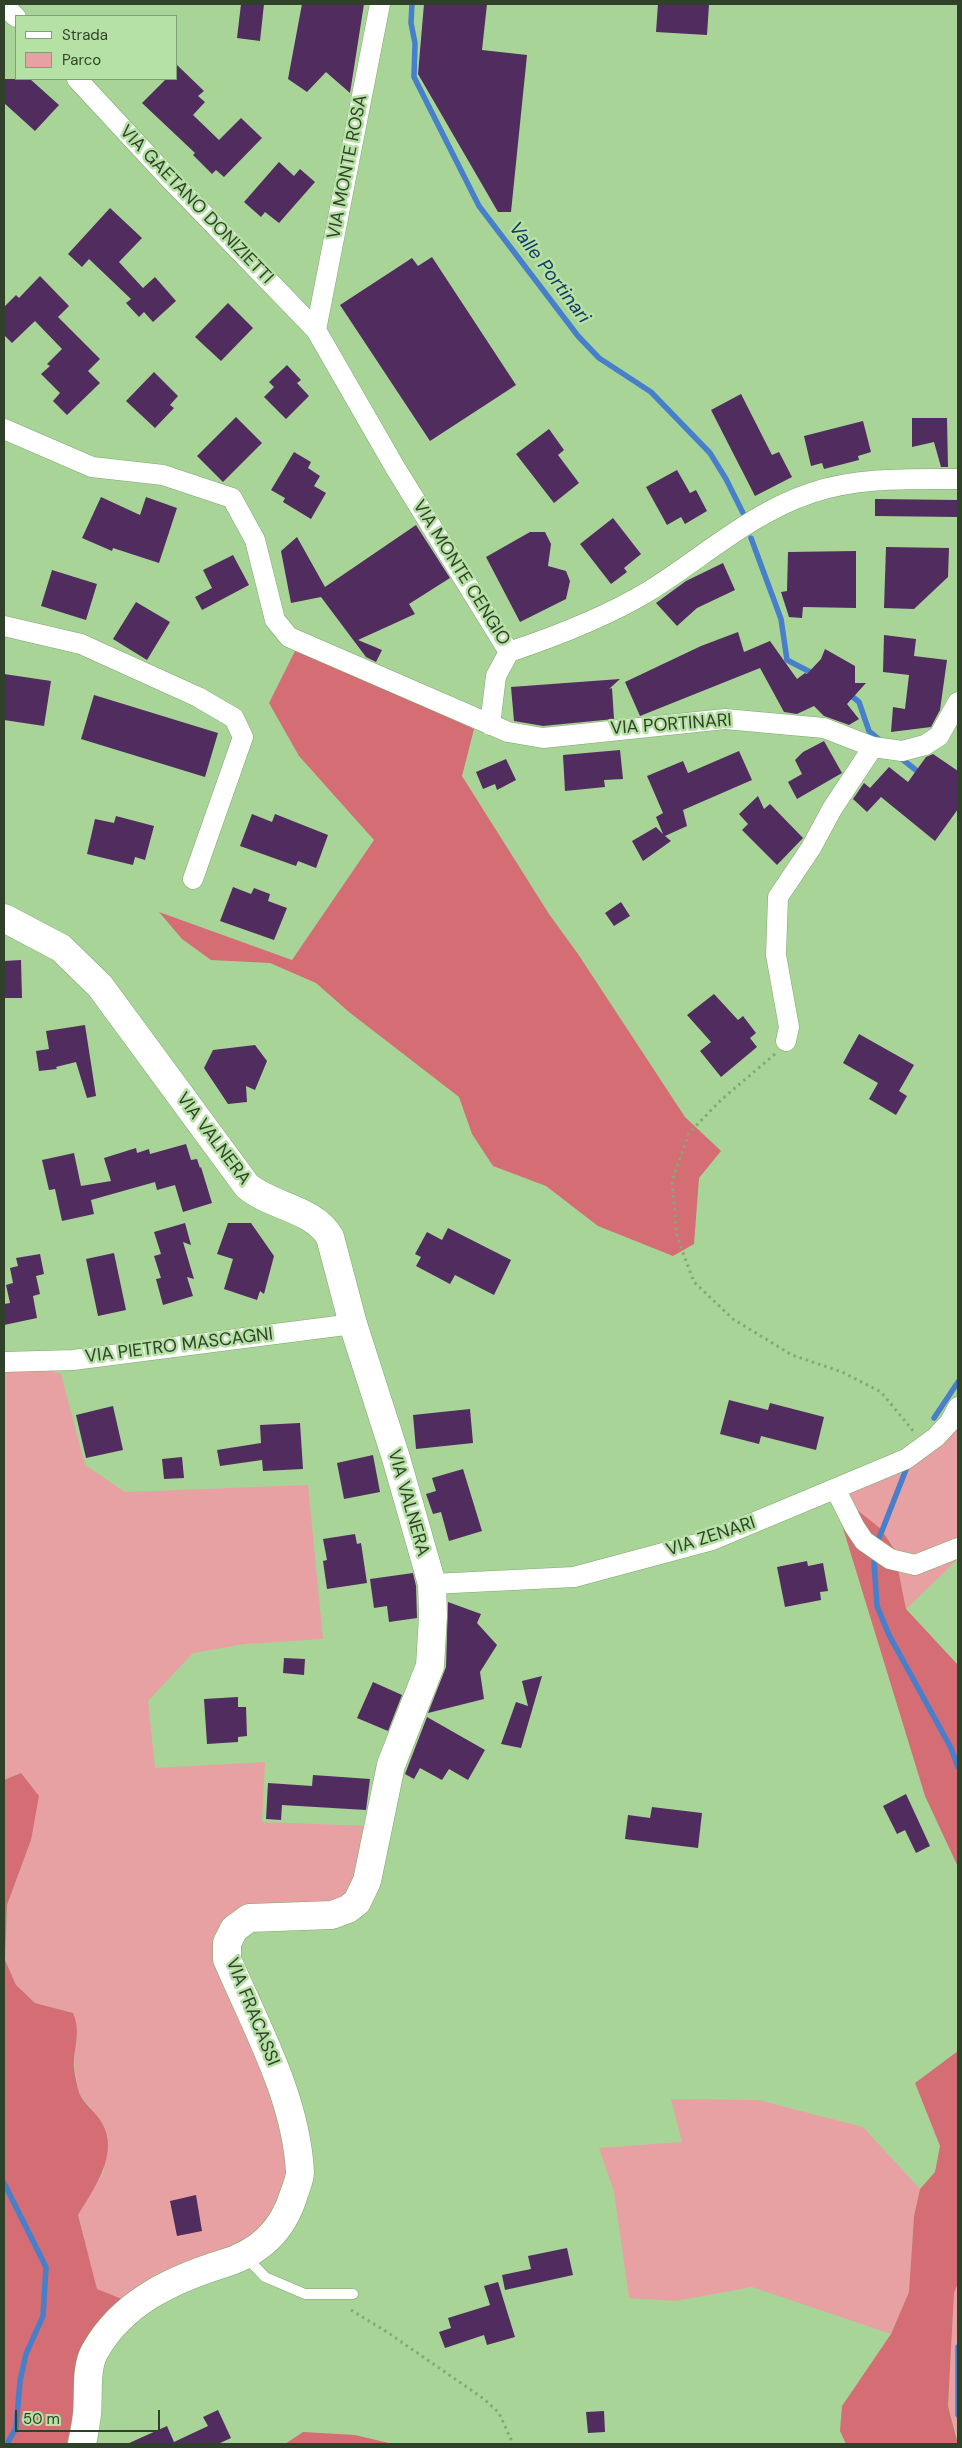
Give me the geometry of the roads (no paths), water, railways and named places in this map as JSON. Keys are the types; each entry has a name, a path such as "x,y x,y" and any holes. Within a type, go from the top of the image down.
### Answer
{"street":[{"name":"VIA MONTE ROSA","path":"316,330 380,4"},
{"path":"4,6 15,16"},
{"name":"VIA GAETANO DONIZIETTI","path":"78,80 166,175 316,330"},
{"name":"VIA MONTE CENGIO","path":"316,330 396,469 509,652 544,640 612,611 680,571 759,516 812,492 864,481 958,479"},
{"name":"VIA PORTINARI","path":"4,429 92,467 163,475 232,498 256,540 275,620 289,637 508,732 543,738 725,719 824,728 873,747 902,751 925,745 939,736 958,702"},
{"path":"4,626 81,644 198,697 234,718 243,737 193,879"},
{"path":"490,725 496,676 509,652"},
{"path":"786,1041 789,1027 776,955 778,896 811,848 832,809 873,747"},
{"name":"VIA VALNERA","path":"4,918 61,948 100,986 247,1186 258,1196 311,1217 324,1226 330,1237 353,1324 396,1458 432,1584"},
{"name":"VIA PIETRO MASCAGNI","path":"4,1362 73,1360 353,1324"},
{"name":"VIA ZENARI","path":"432,1584 574,1577 712,1540 893,1465 923,1448 950,1422 958,1407"},
{"path":"836,1490 854,1526 864,1541 890,1559 915,1564 958,1548"},
{"name":"VIA FRACASSI","path":"82,2444 94,2353 115,2322 138,2301 180,2279 245,2256 266,2242 280,2227 291,2204 300,2174 291,2118 282,2086 227,1959 227,1943 234,1929 249,1918 332,1915 348,1909 357,1902 367,1881 391,1765 430,1666 433,1616 432,1584"}],"lane":[{"path":"245,2256 265,2277 305,2294 353,2294"}],"waterway":[{"name":"Valle Portinari","path":"412,4 411,23 415,43 414,77 479,206 578,336 599,358 651,392 710,453 743,513"},
{"name":"Valle Portinari","path":"751,538 781,619 787,660 814,674"},
{"name":"Valle Portinari","path":"848,693 859,702 869,731 881,741"},
{"name":"Valle Portinari","path":"902,759 922,775"},
{"name":"Valle Portinari","path":"934,1418 958,1382"},
{"name":"Valle Portinari","path":"878,1541 907,1467"},
{"name":"Valle Portinari","path":"874,1562 877,1606 889,1635 951,1748 958,1767"},
{"path":"4,2183 46,2267 43,2316 26,2354 20,2381 16,2428 7,2444"},
{"name":"Valle Portinari","path":"958,2347 958,2415"}]}
